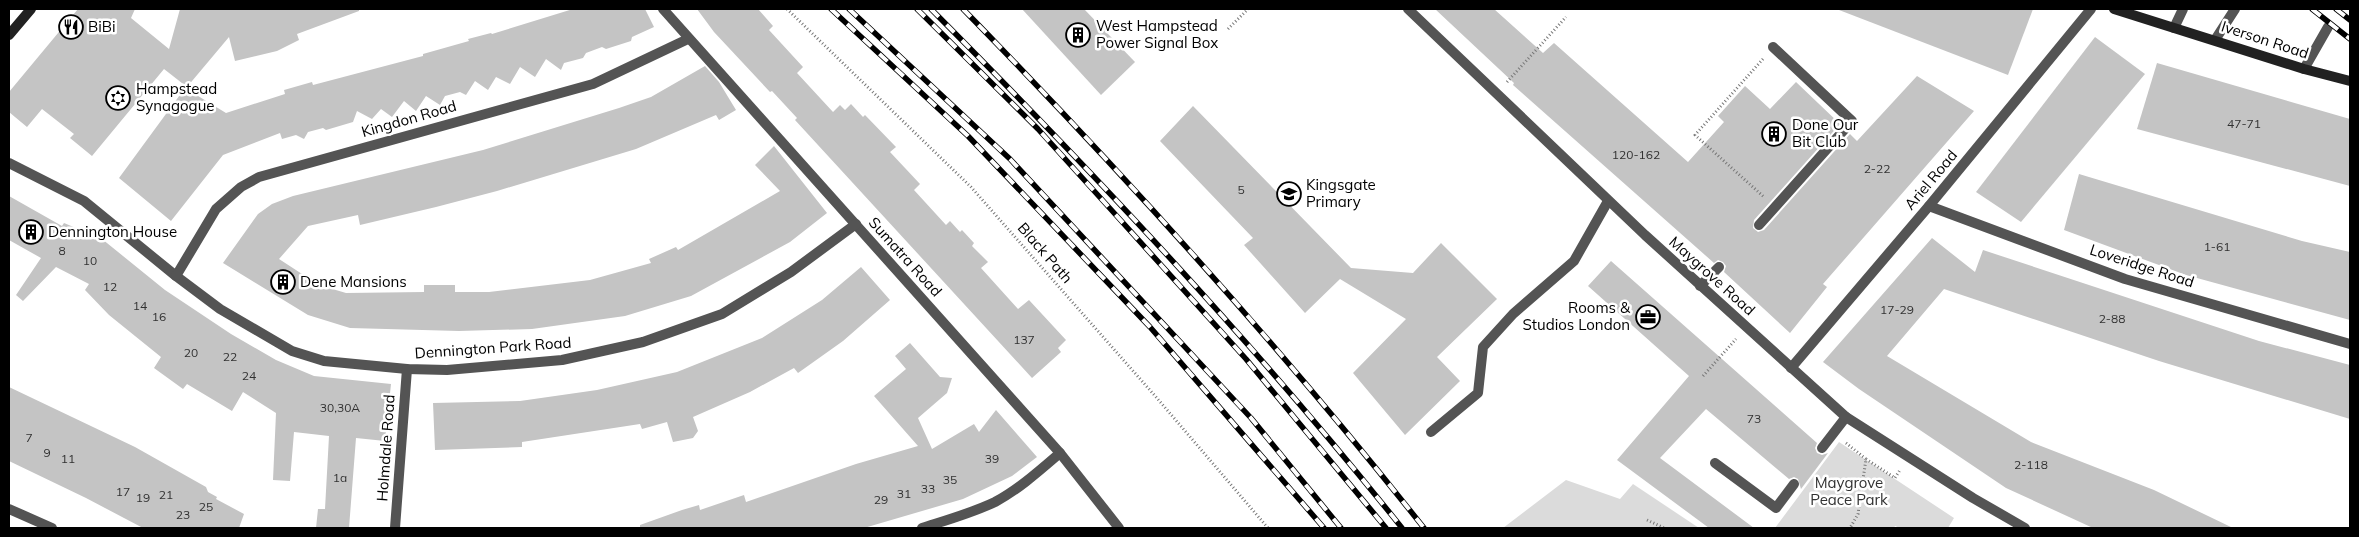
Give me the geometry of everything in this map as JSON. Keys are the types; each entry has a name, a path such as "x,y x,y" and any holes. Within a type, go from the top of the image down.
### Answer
{"main road":[{"path":"9,35 31,9"},
{"name":"Iverson Road","path":"2114,9 2304,69 2350,81"}],"street":[{"name":"Sumatra Road","path":"663,9 1060,453 1119,528"},
{"name":"Maygrove Road","path":"1408,9 1700,286 1846,417 1972,498 2025,528"},
{"name":"Ariel Road","path":"1791,368 1929,206 2091,9"},
{"path":"2174,28 2183,9"},
{"path":"2215,40 2235,9"},
{"path":"2304,69 2328,27"},
{"name":"Kingdon Road","path":"176,276 216,209 241,187 259,177 593,84 688,39"},
{"path":"1759,225 1852,121 1774,47"},
{"name":"Dennington Park Road","path":"10,167 84,202 220,309 292,351 324,361 407,370 447,370 562,360 643,342 722,314 791,272 856,224"},
{"path":"1431,432 1478,393 1483,347 1513,314 1574,260 1608,200"},
{"name":"Loveridge Road","path":"1929,206 2125,278 2350,344"},
{"path":"1700,286 1719,267"},
{"name":"Holmdale Road","path":"395,528 407,370"},
{"path":"1822,448 1846,417"},
{"path":"922,528 966,514 996,501 1023,484 1060,453"},
{"path":"1715,463 1776,508 1794,484"},
{"path":"9,509 52,528"}],"path":[{"name":"Black Path","path":"787,9 971,187 1156,397 1268,528"},
{"path":"1228,29 1248,9"},
{"path":"1497,93 1566,17"},
{"path":"1774,47 1695,135 1775,207"},
{"path":"1703,376 1746,328"},
{"path":"1834,434 1866,459 1895,478 1908,457"},
{"path":"1850,528 1858,514 1866,459"},
{"path":"1647,520 1664,528"}],"green space":[{"name":"Maygrove Peace Park","path":"1839,442 1954,518 1948,528 1900,528 1895,526 1894,528 1775,528"},
{"path":"1566,480 1620,499 1633,484 1699,528 1503,528"}],"building":[{"path":"78,9 135,9 131,18 169,49 180,9 359,9 359,11 297,34 299,40 277,51 235,61 229,37 187,87 164,69 92,156 70,138 74,134 42,109 27,127 9,112 9,92"},
{"path":"573,9 645,9 654,27 632,37 631,41 606,49 602,47 586,53 583,58 564,63 561,70 546,59 535,77 520,67 510,84 496,77 488,90 475,81 466,95 460,92 445,96 440,105 426,96 416,111 404,101 392,117 381,109 372,119 357,111 353,122 326,130 323,128 308,132 304,139 296,135 282,139 280,133 223,155 171,221 119,178 185,88 226,113 285,94 284,90 312,82 313,85 423,56 423,54 469,41 468,39 492,34"},
{"path":"697,9 758,9 773,26 769,30 803,67 797,73 833,112 840,105 845,110 851,104 863,117 865,115 896,147 890,152 920,184 914,190 946,225 950,221 974,243 972,246 988,262 981,268 1018,309 1029,300 1066,340 1058,348 1061,352 1032,378 795,120 797,118 714,32"},
{"name":"West Hampstead Power Signal Box","path":"1022,9 1084,9 1135,62 1101,95"},
{"path":"1435,9 1494,9 1543,53 1554,43 1688,162 1724,122 1718,116 1745,86 1770,109 1796,82 1840,124 1754,220 1753,228 1758,232 1764,230 1850,134 1857,141 1917,76 1974,111 1823,284 1827,287 1790,333 1724,272 1726,266 1723,262 1718,260 1714,263 1513,85 1514,83"},
{"path":"1840,9 2033,9 2008,75"},
{"path":"2095,37 2145,74 2021,222 1976,192"},
{"path":"2157,63 2350,119 2350,186 2137,129"},
{"path":"705,66 719,82 736,110 719,120 716,115 636,149 497,191 436,207 360,225 358,215 308,226 279,259 319,285 346,293 424,292 424,285 455,285 455,292 489,292 590,280 651,263 649,259 676,247 678,250 780,191 755,165 774,146 827,213 790,242 691,296 625,316 532,329 459,331 350,328 308,315 223,263 258,214 272,204 293,196 483,150 619,108 651,97"},
{"path":"1193,106 1351,268 1413,273 1441,243 1497,299 1437,357 1460,381 1405,435 1353,373 1406,319 1340,279 1305,313 1244,245 1253,238 1160,141"},
{"path":"2079,174 2302,241 2350,252 2350,320 2186,275 2064,230"},
{"path":"9,196 62,226 64,223 102,239 165,290 231,334 276,360 314,376 391,384 385,441 356,438 349,528 316,528 318,509 325,509 329,436 294,432 290,481 273,480 276,413 243,392 232,411 187,384 183,389 154,368 161,357 109,315 85,290 89,284 56,267 23,301 16,295 41,258 9,240"},
{"path":"1932,238 1975,272 1983,250 2259,341 2350,365 2350,419 2159,361 1944,289 1887,356 2031,442 2154,490 2233,528 2093,528 2006,488 1859,389 1823,362"},
{"path":"1611,261 1817,443 1815,448 1817,453 1822,455 1828,453 1801,489 1798,479 1794,477 1789,479 1706,409 1660,458 1754,528 1709,528 1617,460 1689,376 1588,286"},
{"path":"861,267 890,300 843,341 798,373 794,368 750,392 693,417 698,431 693,438 673,442 667,422 642,429 640,424 522,442 522,447 435,450 433,403 520,401 597,390 677,372 762,338 822,300"},
{"path":"910,343 940,377 952,378 947,393 918,418 932,449 974,424 979,432 996,410 1037,457 1012,476 963,499 864,528 640,528 640,525 682,510 699,505 700,510 744,495 746,502 856,464 918,446 874,396 906,369 895,356"},
{"path":"9,387 135,447 206,487 208,492 217,497 216,499 244,514 239,528 143,528 9,461"}],"railway":[{"path":"831,9 968,136 1150,327 1324,528"},
{"path":"849,9 1010,159 1251,418 1341,528"},
{"path":"917,9 1038,129 1115,214 1246,359 1386,528"},
{"path":"931,9 1054,134 1174,262 1290,393 1402,528"},
{"path":"963,9 1200,262 1314,393 1424,528"},
{"path":"2312,9 2350,39"},
{"path":"2336,9 2350,20"}],"place":[{"name":"BiBi","path":"71,27"},
{"name":"West Hampstead Power Signal Box","path":"1078,35"},
{"name":"Hampstead Synagogue","path":"118,98"},
{"name":"Done Our Bit Club","path":"1774,134"},
{"name":"Kingsgate Primary","path":"1289,194"},
{"name":"Dennington House","path":"31,232"},
{"name":"Dene Mansions","path":"283,282"},
{"name":"Rooms & Studios London","path":"1648,317"}]}
